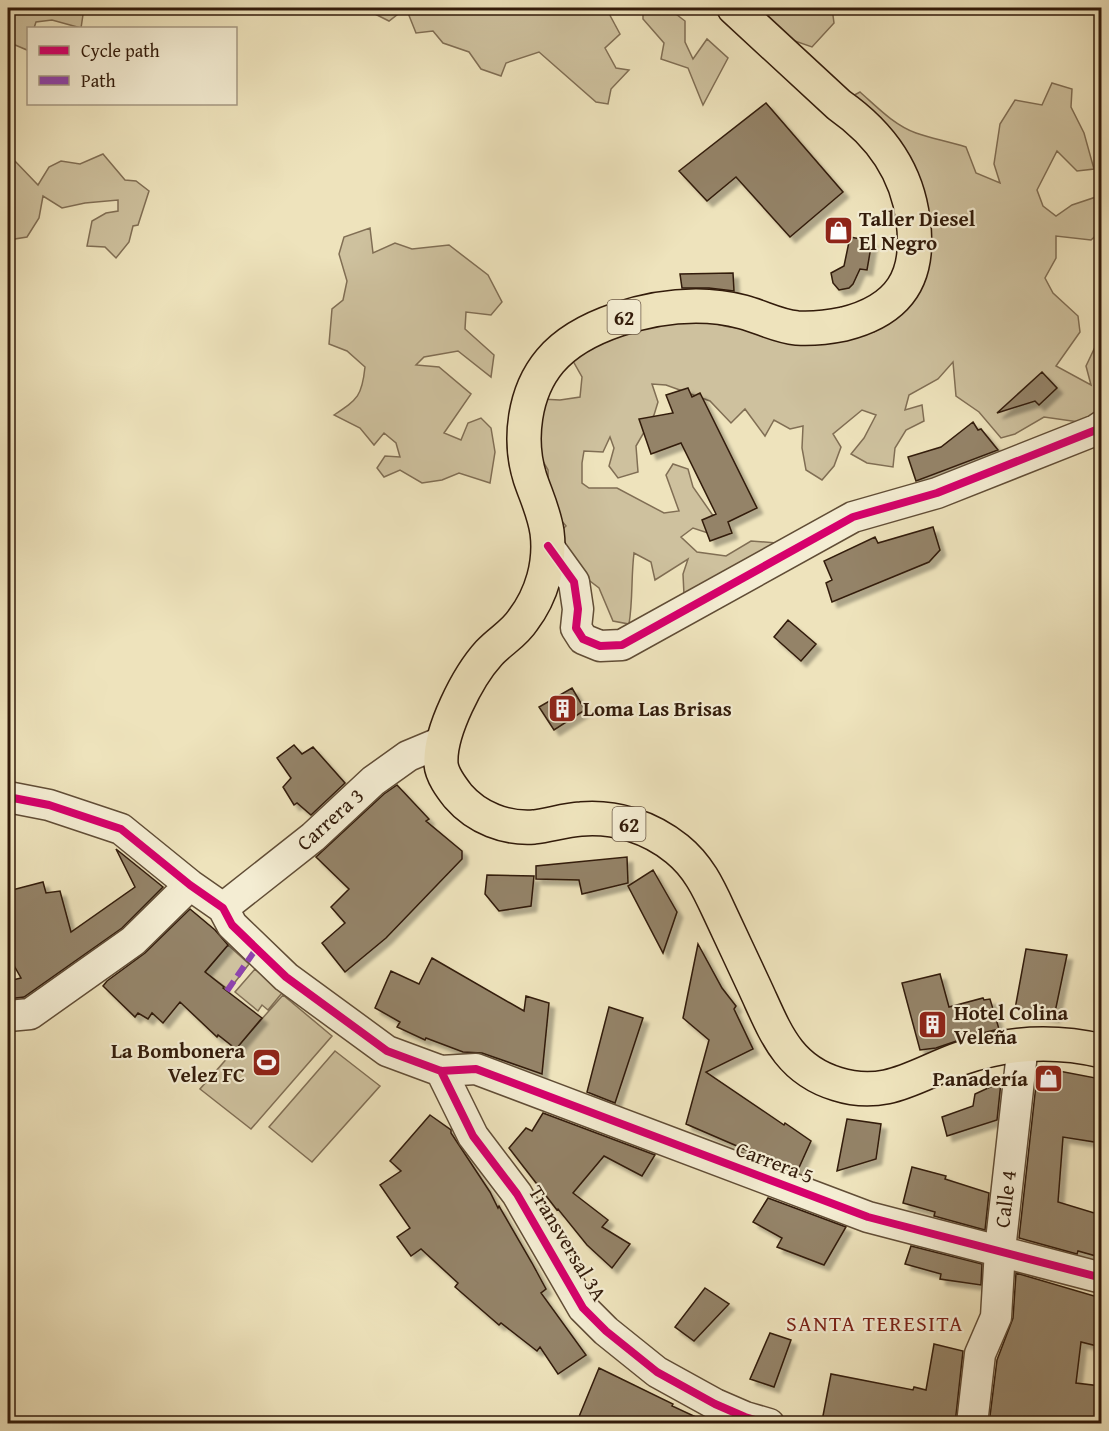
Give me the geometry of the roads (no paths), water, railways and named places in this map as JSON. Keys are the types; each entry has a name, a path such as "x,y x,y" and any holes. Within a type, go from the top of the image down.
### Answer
{"main road":[{"name":"62","path":"734,8 880,141 898,169 906,188 912,210 916,245 915,259 905,284 892,300 877,312 864,318 833,326 797,328 779,325 723,308 677,306 610,322 571,344 552,358 542,373 531,398 525,424 525,459 542,510 548,546 543,582 532,606 517,629 490,652 462,694 444,741 441,767 447,780 465,803 489,819 502,824 531,827 565,820 604,819 641,828 675,847 702,875 780,1043 805,1068 820,1078 853,1088 888,1088 905,1084 965,1057 1023,1044 1059,1044 1101,1051"}],"street":[{"path":"548,546 574,582 578,609 576,628 583,639 600,646 622,645 853,517 937,493 1096,430 1101,426"},
{"name":"Carrera 3","path":"224,908 313,837 373,781 408,756 444,741"},
{"path":"8,797 49,806 121,829 190,885 224,908 232,925 286,977 387,1051 441,1071"},
{"path":"19,1015 133,941 190,885"},
{"name":"Calle 4","path":"972,1424 980,1354 996,1317 999,1250 1023,1044"},
{"name":"Carrera 5","path":"441,1071 476,1069 868,1216 1101,1278"},
{"name":"Transversal 3A","path":"441,1071 473,1136 518,1194 583,1308 622,1345 657,1372 715,1404 745,1417 770,1424"}],"place":[{"name":"Taller Diesel El Negro","path":"838,230"},
{"name":"Loma Las Brisas","path":"562,708"},
{"name":"Hotel Colina Veleña","path":"933,1024"},
{"name":"La Bombonera Velez FC","path":"266,1062"},
{"name":"Panadería","path":"1049,1078"}],"district":[{"name":"SANTA TERESITA","path":"875,1323"}]}
